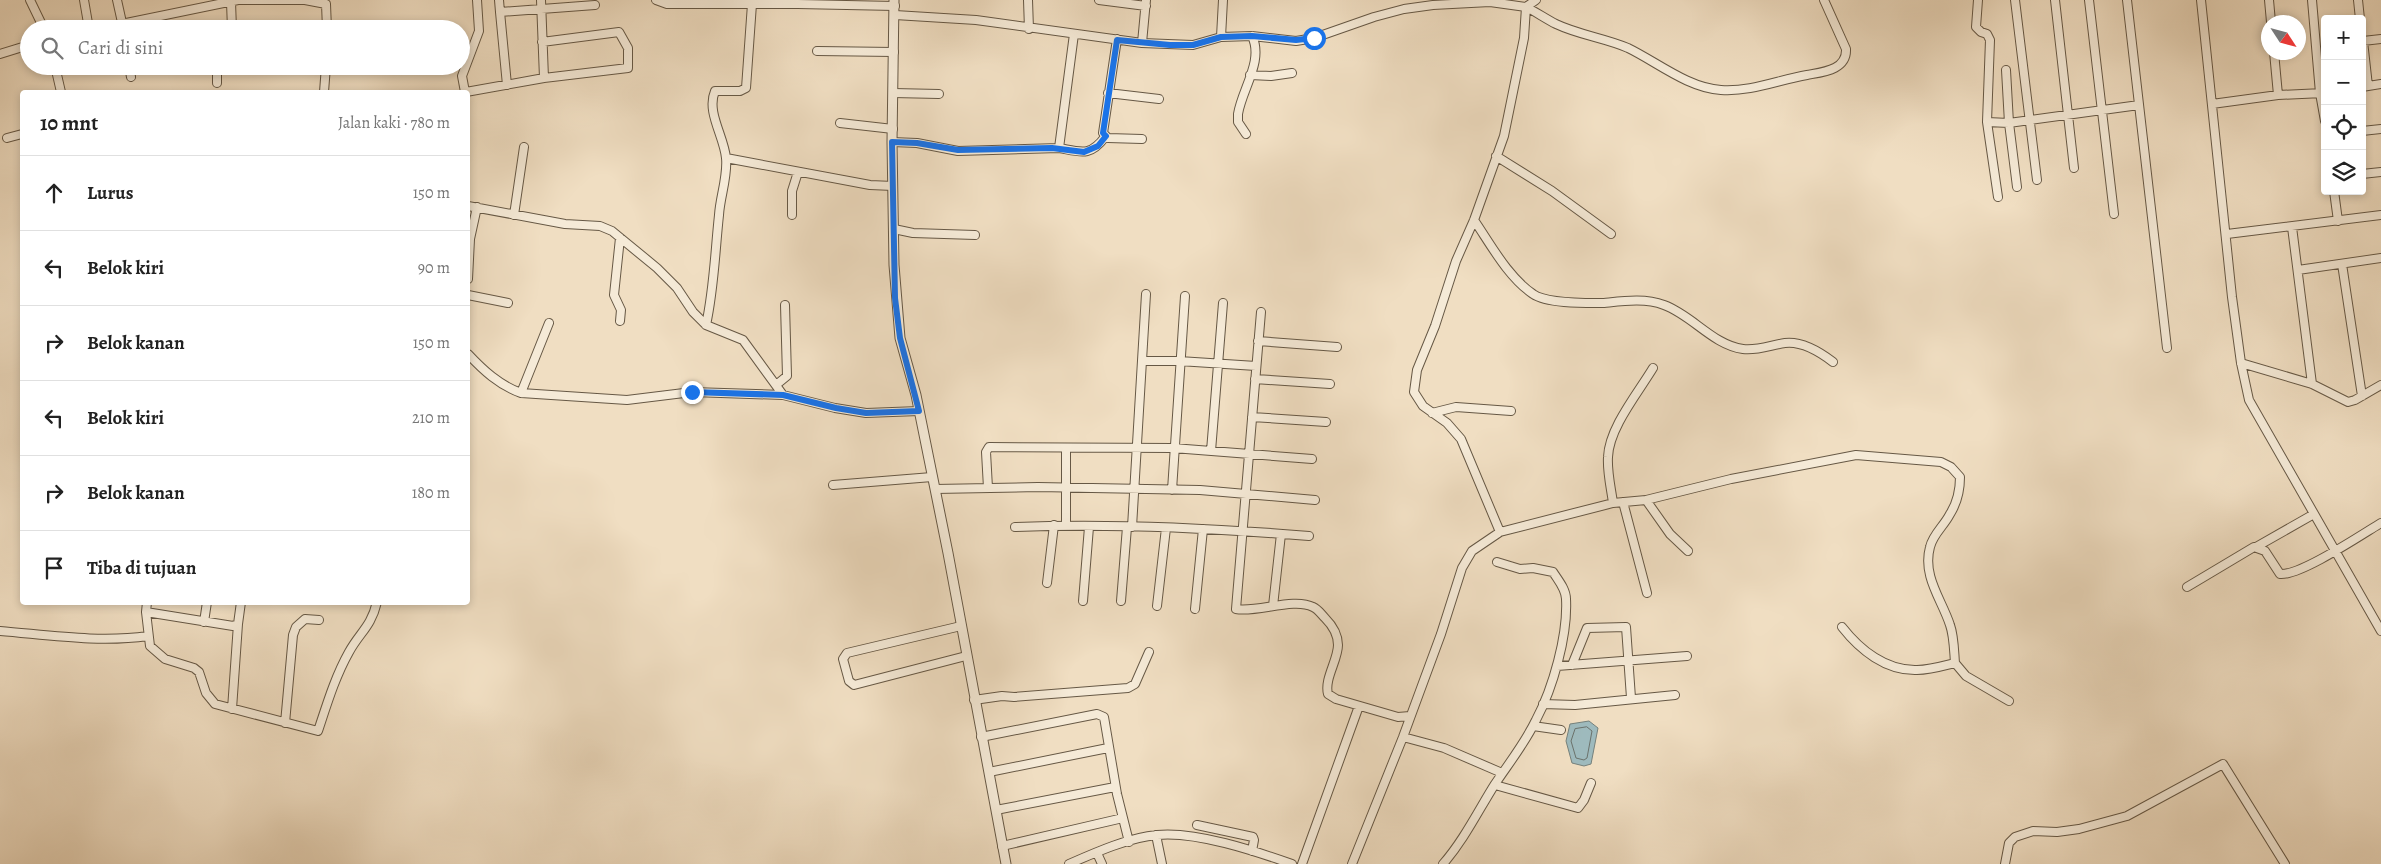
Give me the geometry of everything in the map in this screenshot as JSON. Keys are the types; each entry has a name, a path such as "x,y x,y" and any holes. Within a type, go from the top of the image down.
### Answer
{"street":[{"path":"30,0 40,20"},
{"path":"84,0 87,20"},
{"path":"117,0 122,20"},
{"path":"150,20 236,1 305,0 323,2 327,7 327,20"},
{"path":"470,55 479,32 477,0"},
{"path":"499,0 506,85"},
{"path":"656,0 667,4 851,2 1117,40 1193,45 1221,37 1252,36 1296,40 1314,38 1404,9 1491,1 1514,3 1526,7 1556,24 1626,47 1687,80 1719,90 1744,90 1784,79 1824,72 1838,66 1846,55 1846,49 1824,0"},
{"path":"1028,0 1029,28"},
{"path":"1099,0 1146,3 1142,43"},
{"path":"1221,37 1223,0"},
{"path":"1526,7 1536,0"},
{"path":"1978,0 1976,26 1981,32 1987,34 1990,40 1987,122 1998,197"},
{"path":"2015,0 2037,180"},
{"path":"2054,0 2074,168"},
{"path":"2090,0 2114,214"},
{"path":"2127,0 2167,348"},
{"path":"2201,0 2241,363 2249,400 2254,413 2381,631"},
{"path":"2269,0 2270,15"},
{"path":"2312,0 2321,84"},
{"path":"2358,0 2360,15"},
{"path":"233,20 236,1"},
{"path":"500,12 541,4 595,5"},
{"path":"541,4 544,78"},
{"path":"706,325 711,303 726,158 714,113 713,97 715,91 740,91 746,88 752,4"},
{"path":"895,7 892,142 895,298 900,338 919,411 935,489 1006,864"},
{"path":"1500,532 1461,439 1447,423 1423,406 1414,392 1417,370 1435,326 1456,261 1474,220 1512,103 1524,38 1526,7"},
{"path":"470,91 544,78 628,68 628,48 619,32 542,42"},
{"path":"1058,148 1074,34"},
{"path":"1246,134 1238,122 1238,114 1256,56 1256,44 1252,36"},
{"path":"2366,38 2381,39"},
{"path":"1106,136 1103,133 1108,93 1117,52 1117,40"},
{"path":"0,54 20,48"},
{"path":"817,51 894,52"},
{"path":"2275,60 2278,95"},
{"path":"2006,70 2009,122 2017,187"},
{"path":"1250,75 1271,76 1292,73"},
{"path":"57,75 61,90"},
{"path":"217,75 217,83"},
{"path":"324,90 325,75"},
{"path":"462,75 465,90"},
{"path":"2366,86 2381,84"},
{"path":"894,93 939,94"},
{"path":"1108,93 1159,99"},
{"path":"2212,104 2278,95 2321,93"},
{"path":"1987,122 2009,122 2139,105"},
{"path":"840,123 893,129"},
{"path":"2366,131 2381,129"},
{"path":"7,138 20,135"},
{"path":"892,142 917,143 958,150 1058,148 1078,152 1090,151 1098,146 1106,136"},
{"path":"1106,136 1142,139"},
{"path":"514,215 524,146"},
{"path":"1496,156 1552,191 1611,234"},
{"path":"726,158 870,185 893,186"},
{"path":"792,215 792,191 798,172"},
{"path":"2366,174 2381,172"},
{"path":"2335,195 2338,221"},
{"path":"470,206 565,224 600,226 620,238 657,268 677,288 693,312 706,325 743,340 783,395"},
{"path":"470,239 477,208"},
{"path":"2227,234 2381,215"},
{"path":"1474,220 1514,277 1534,295 1565,302 1636,300 1665,305 1728,344 1750,349 1787,343 1808,347 1833,362"},
{"path":"2292,227 2312,384"},
{"path":"894,229 914,233 975,235"},
{"path":"620,238 614,295 621,310 620,321"},
{"path":"2298,270 2381,258"},
{"path":"2342,264 2362,396"},
{"path":"1121,601 1134,489 1135,447 1146,294"},
{"path":"470,295 508,303"},
{"path":"1172,490 1173,448 1185,296"},
{"path":"1211,451 1223,303"},
{"path":"776,385 787,376 786,305"},
{"path":"1261,312 1236,609 1306,605 1314,607 1331,624 1338,637 1338,655 1327,691 1336,698 1358,706 1398,717 1410,716"},
{"path":"521,393 549,323"},
{"path":"1258,341 1337,347"},
{"path":"470,356 493,378 507,388 521,393 627,400 692,392 783,395 866,413 919,411"},
{"path":"1142,361 1179,361 1256,366"},
{"path":"2241,363 2312,384 2348,402 2381,385"},
{"path":"1613,503 1607,458 1610,443 1652,368"},
{"path":"1255,379 1330,384"},
{"path":"1432,413 1456,407 1511,411"},
{"path":"1252,417 1326,422"},
{"path":"988,488 986,452 989,447 1173,448 1312,459"},
{"path":"1066,448 1066,526"},
{"path":"1352,864 1403,737 1468,556 1500,532 1613,503 1646,500 1748,476 1856,455 1941,462 1960,477 1960,482 1958,497 1950,515 1938,530 1930,548 1930,567 1934,592 1951,626 1955,664 1966,676 2008,701"},
{"path":"833,485 932,477"},
{"path":"935,489 1067,487 1172,490 1315,500"},
{"path":"1646,500 1670,534 1688,551"},
{"path":"1623,502 1647,593"},
{"path":"2187,587 2314,514"},
{"path":"2256,547 2265,551 2278,572 2282,574 2311,564 2381,523"},
{"path":"1047,583 1054,526"},
{"path":"1015,527 1066,526 1203,529 1309,536"},
{"path":"1083,601 1089,527"},
{"path":"1157,606 1166,528"},
{"path":"1195,609 1203,529"},
{"path":"1274,606 1281,534"},
{"path":"1443,864 1457,847 1494,785 1533,726 1560,658 1566,598 1562,586 1553,572 1533,568 1520,569 1497,562"},
{"path":"147,605 150,646 165,659 194,668 202,677 206,693 211,700 222,707 318,731 332,687 354,643 371,622 376,605"},
{"path":"204,622 207,605"},
{"path":"232,709 238,624 241,605"},
{"path":"146,612 233,626 238,624"},
{"path":"285,722 293,635 296,628 305,619 319,620"},
{"path":"961,626 847,653 844,659 849,681 854,685 966,656"},
{"path":"1572,665 1588,628 1626,627 1632,698"},
{"path":"1842,627 1866,653 1898,668 1917,670 1955,664"},
{"path":"0,631 102,639 148,636"},
{"path":"974,700 1002,696 1014,697 1128,688 1135,684 1149,652"},
{"path":"1557,666 1686,656"},
{"path":"1543,704 1575,705 1675,695"},
{"path":"1302,864 1358,706"},
{"path":"981,737 1099,714 1104,717 1115,787 1129,842"},
{"path":"1533,726 1561,730"},
{"path":"1403,737 1444,748 1502,774"},
{"path":"989,772 1108,748"},
{"path":"2005,864 2009,843 2014,838 2033,831 2057,832 2079,829 2126,816 2223,764 2285,864"},
{"path":"1494,785 1578,808 1584,800 1591,783"},
{"path":"996,810 1115,787"},
{"path":"1002,846 1123,818"},
{"path":"1197,825 1253,837 1252,851"},
{"path":"1069,864 1129,842 1156,835 1177,834 1252,851 1292,864"},
{"path":"1156,835 1162,864"},
{"path":"1097,854 1102,864"},
{"path":"1264,855 1265,864"}],"water":[{"path":"1589,721 1598,728 1591,764 1584,766 1572,763 1566,741 1570,724"}],"route":[{"path":"692,392 783,395 866,413 919,411 900,338 895,298 892,142 928,144 958,150 1058,148 1078,152 1090,151 1098,146 1106,136 1103,133 1106,102 1117,52 1117,40 1170,45 1193,45 1221,37 1252,36 1296,40 1314,38"}]}
